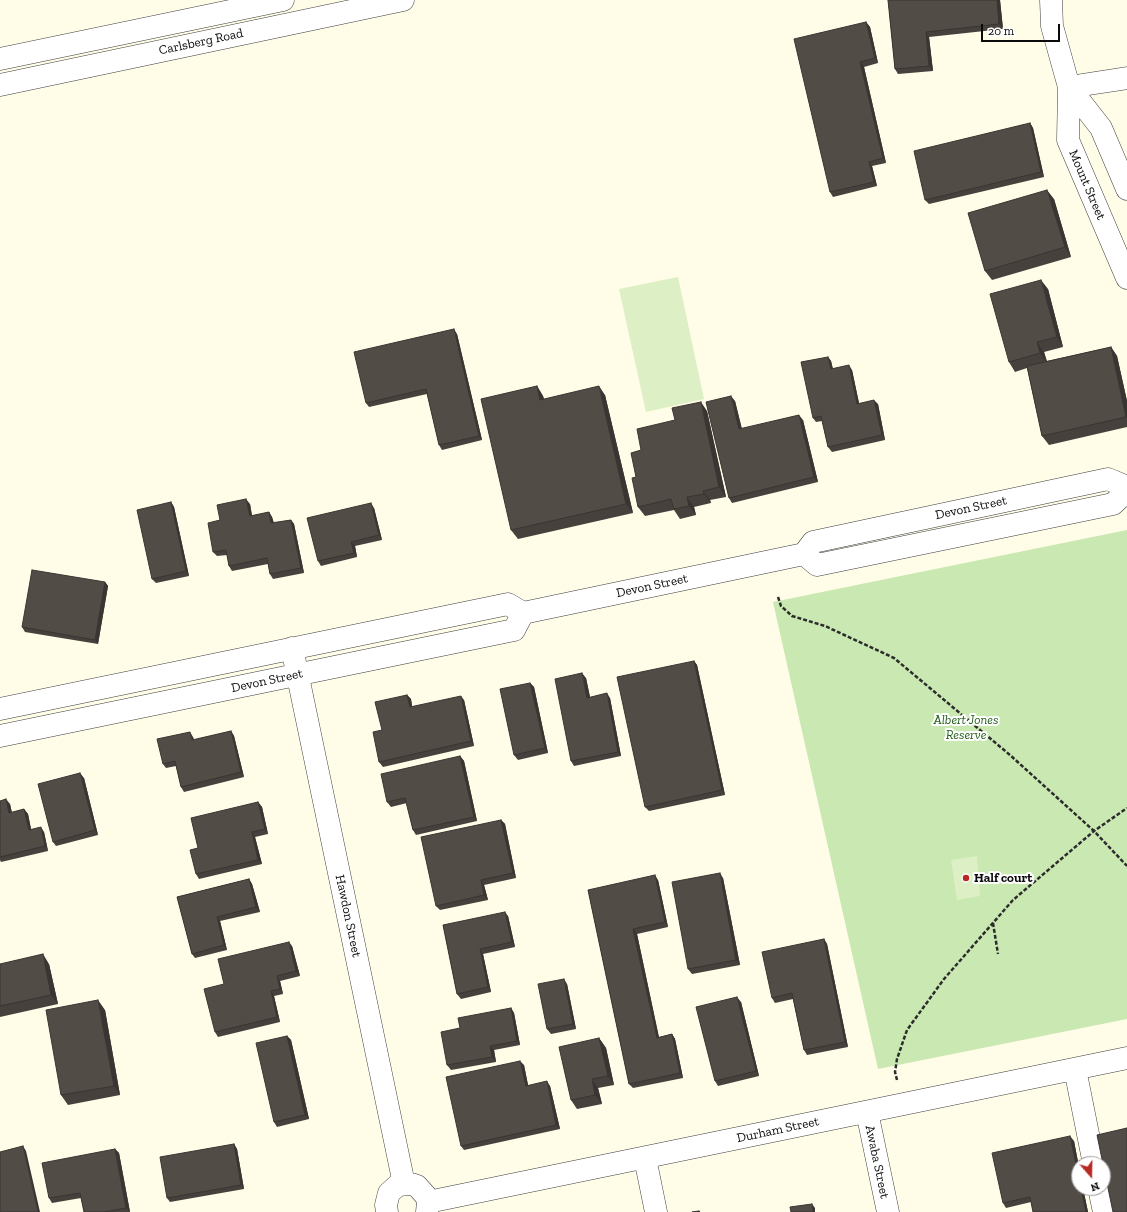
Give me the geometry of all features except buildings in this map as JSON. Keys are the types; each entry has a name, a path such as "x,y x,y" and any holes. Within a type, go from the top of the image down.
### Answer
{"street":[{"name":"Carlsberg Road","path":"0,59 253,3 283,0"},
{"name":"Carlsberg Road","path":"0,86 403,0"},
{"name":"Mount Street","path":"1051,0 1052,26 1069,87 1068,140 1127,278"},
{"path":"253,3 258,30"},
{"path":"1069,87 1127,78"},
{"name":"Mount Street","path":"1069,87 1101,128 1127,189"},
{"name":"Devon Street","path":"812,554 1108,479 1127,487"},
{"name":"Devon Street","path":"0,709 508,604 523,612 812,554 1114,504 1127,491"},
{"name":"Devon Street","path":"0,736 514,630 523,612"},
{"name":"Hawdon Street","path":"292,648 404,1184"},
{"name":"Durham Street","path":"428,1207 645,1158 1127,1058"},
{"path":"1075,1069 1092,1156"},
{"name":"Awaba Street","path":"867,1112 888,1212"},
{"path":"645,1158 656,1212"},
{"path":"385,1212 389,1194 398,1185 404,1184 417,1186 426,1196 428,1207"},
{"path":"1101,1196 1104,1212"}],"path":[{"path":"778,597 781,606 792,616 825,626 894,658 1010,755 1094,831 1127,866"},
{"path":"902,1104 895,1072 897,1059 907,1030 944,979 1012,900 1094,831 1127,808"},
{"path":"993,923 998,954"}],"green space":[{"path":"678,277 704,399 646,412 619,289"},
{"name":"Albert Jones Reserve","path":"1127,530 1127,1019 878,1069 773,602"},
{"name":"Half court","path":"977,856 980,896 957,900 951,860"}],"place":[{"name":"Half court","path":"966,878"}]}
